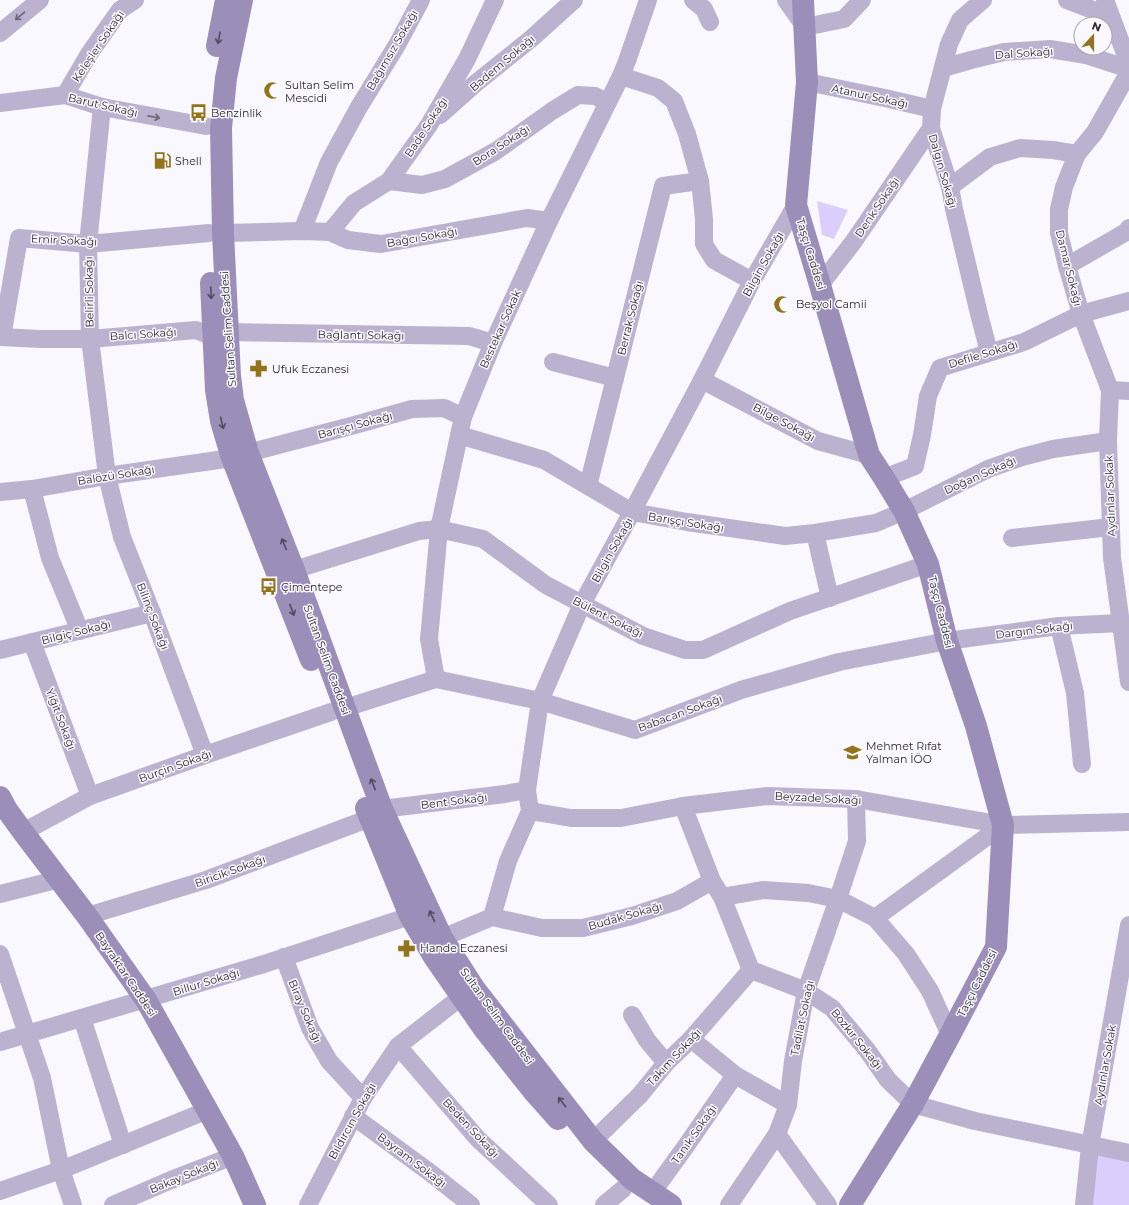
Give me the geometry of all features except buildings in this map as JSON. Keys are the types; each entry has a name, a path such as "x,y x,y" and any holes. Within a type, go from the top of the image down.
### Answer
{"main road":[{"name":"Sultan Selim Caddesi","path":"226,0 213,68 216,233 220,334 234,400 240,455 338,710 376,814 410,916 434,958 467,992 627,1184"},
{"name":"Sultan Selim Caddesi","path":"213,127 226,78 242,0"},
{"name":"Taşçı Caddesi","path":"803,0 807,82 796,205 869,455 904,511 928,564 947,641 976,726 1003,825 996,947 913,1104 850,1205"},
{"name":"Bayraktar Caddesi","path":"0,798 23,832 87,916 146,1000 233,1156 255,1205"},
{"name":"Sultan Selim Caddesi","path":"376,814 442,938 484,1029 534,1092 590,1156 648,1199 671,1205"}],"street":[{"path":"0,33 40,0"},
{"name":"Keleşler Sokağı","path":"65,95 90,54 120,10 135,0"},
{"name":"Bağımsız Sokağı","path":"302,231 329,162 359,107 397,45 421,0"},
{"name":"Bade Sokağı","path":"330,232 354,203 389,181 429,125 467,59 495,0"},
{"name":"Badem Sokağı","path":"429,125 476,83 532,38 574,0"},
{"name":"Bestekar Sokak","path":"436,680 430,639 439,529 463,417 492,343 549,221 621,76 648,0"},
{"path":"693,0 704,9 710,22"},
{"path":"786,0 805,28 844,19 862,0"},
{"name":"Dalgın Sokağı","path":"983,0 960,20 949,44 932,109 931,128 950,188 989,352"},
{"path":"1067,0 1108,16"},
{"path":"1105,0 1111,16"},
{"path":"1113,22 1129,64"},
{"name":"Dal Sokağı","path":"943,68 1004,52 1050,49 1086,56 1129,69"},
{"name":"Damar Sokağı","path":"1081,314 1066,266 1059,233 1059,209 1064,187 1077,154 1095,132 1129,72"},
{"path":"621,76 658,88 674,101 687,134 700,181 704,219 704,244 714,260 752,282"},
{"name":"Atanur Sokağı","path":"807,82 932,109"},
{"name":"Barut Sokağı","path":"0,103 65,95 102,107 213,127"},
{"name":"Bora Sokağı","path":"389,181 422,185 446,179 496,151 552,111 578,95 595,96 607,102"},
{"name":"Belirli Sokağı","path":"102,107 88,244 90,339 107,476"},
{"name":"Denk Sokağı","path":"820,285 854,241 931,128"},
{"path":"950,188 990,157 1020,148 1053,150 1077,154"},
{"name":"Berrak Sokağı","path":"588,486 663,186 700,181"},
{"name":"Bilgin Sokağı","path":"530,811 527,790 540,701 582,604 702,380 752,282 796,205"},
{"name":"Bağcı Sokağı","path":"216,233 302,231 330,232 348,240 381,244 526,218 549,221"},
{"path":"1066,266 1126,232 1129,228"},
{"name":"Emir Sokağı","path":"1,337 20,238 88,244 216,233"},
{"name":"Defile Sokağı","path":"884,478 914,466 922,435 928,396 940,368 1024,342 1081,314 1129,301"},
{"name":"Aydınlar Sokak","path":"1081,314 1110,390 1108,441 1112,558 1129,682"},
{"name":"Balcı Sokağı","path":"1,337 90,339 196,330 220,334"},
{"name":"Bağlantı Sokağı","path":"220,334 469,336 492,343"},
{"path":"553,362 615,378"},
{"name":"Bilge Sokağı","path":"702,380 818,440 869,455"},
{"path":"1110,390 1129,391"},
{"name":"Barışçı Sokağı","path":"240,455 412,409 444,408 463,417"},
{"name":"Barışçı Sokağı","path":"459,435 544,460 632,512 687,522 784,536 815,533 876,523 904,511"},
{"name":"Doğan Sokağı","path":"904,511 988,469 1022,457 1052,449 1108,441"},
{"name":"Balözü Sokağı","path":"0,492 32,489 240,455"},
{"name":"Bilinç Sokağı","path":"107,476 122,537 205,755"},
{"path":"32,489 50,558 80,631"},
{"path":"1012,538 1111,527"},
{"name":"Bülent Sokağı","path":"287,575 419,531 439,529 483,539 546,585 643,636 685,650 703,650 790,611 928,564"},
{"path":"815,533 830,598"},
{"name":"Bilgiç Sokağı","path":"0,650 152,613"},
{"name":"Dargın Sokağı","path":"947,641 1059,626 1121,624"},
{"path":"1059,626 1075,693 1082,764"},
{"name":"Babacan Sokağı","path":"338,710 436,680 540,701 634,730 741,690 839,662 947,641"},
{"name":"Yiğit Sokağı","path":"32,642 90,796"},
{"name":"Burçin Sokağı","path":"23,832 90,796 338,710"},
{"name":"Bent Sokağı","path":"376,814 527,790"},
{"name":"Beyzade Sokağı","path":"530,811 571,818 621,818 683,806 767,796 856,799 1003,825 1129,822"},
{"name":"Tadilat Sokağı","path":"729,1205 777,1134 788,1105 793,1062 806,990 857,841 856,799"},
{"path":"683,806 712,881 722,897 751,970"},
{"path":"442,938 492,917 508,861 530,811"},
{"name":"Biricik Sokağı","path":"87,916 206,880 376,814"},
{"path":"875,918 1003,825"},
{"path":"0,894 60,879"},
{"name":"Budak Sokağı","path":"492,917 542,928 583,928 632,916 677,901 712,881"},
{"path":"722,897 764,890 808,893 838,899 875,918 906,954 914,966 930,991 950,1035"},
{"name":"Billur Sokağı","path":"0,1042 264,964 410,916"},
{"name":"Aydınlar Sokak","path":"1084,1205 1090,1146 1129,925"},
{"path":"0,954 42,1078 61,1170 73,1205"},
{"name":"Biray Sokağı","path":"284,957 310,1028 329,1061 363,1098"},
{"name":"Bozkır Sokağı","path":"751,970 806,990 832,1008 867,1050 888,1080 913,1104 975,1121 1129,1153"},
{"name":"Takım Sokağı","path":"592,1141 640,1095 666,1063 691,1039 751,970"},
{"name":"Bıldırcın Sokağı","path":"308,1205 363,1098 398,1046 467,992"},
{"path":"632,1015 647,1040 666,1063"},
{"path":"82,1018 123,1145"},
{"path":"691,1039 735,1075 788,1105"},
{"name":"Beden Sokağı","path":"398,1046 477,1138 549,1205"},
{"name":"Tanık Sokağı","path":"648,1199 735,1075"},
{"path":"0,1191 61,1170 208,1110"},
{"name":"Bayram Sokağı","path":"353,1116 432,1174 471,1205"},
{"path":"777,1134 828,1205"},
{"name":"Bakay Sokağı","path":"113,1205 171,1180 233,1156"},
{"path":"604,1205 627,1184"}],"shaded area":[{"path":"817,201 848,210 834,239 822,235"},
{"path":"1094,1151 1129,1158 1129,1205 1089,1205"}],"place":[{"name":"Sultan Selim Mescidi","path":"272,91"},
{"name":"Benzinlik","path":"198,113"},
{"name":"Shell","path":"162,161"},
{"name":"Beşyol Camii","path":"783,304"},
{"name":"Ufuk Eczanesi","path":"259,369"},
{"name":"Çimentepe","path":"268,587"},
{"name":"Mehmet Rıfat Yalman İÖO","path":"853,752"},
{"name":"Hande Eczanesi","path":"407,948"}]}
